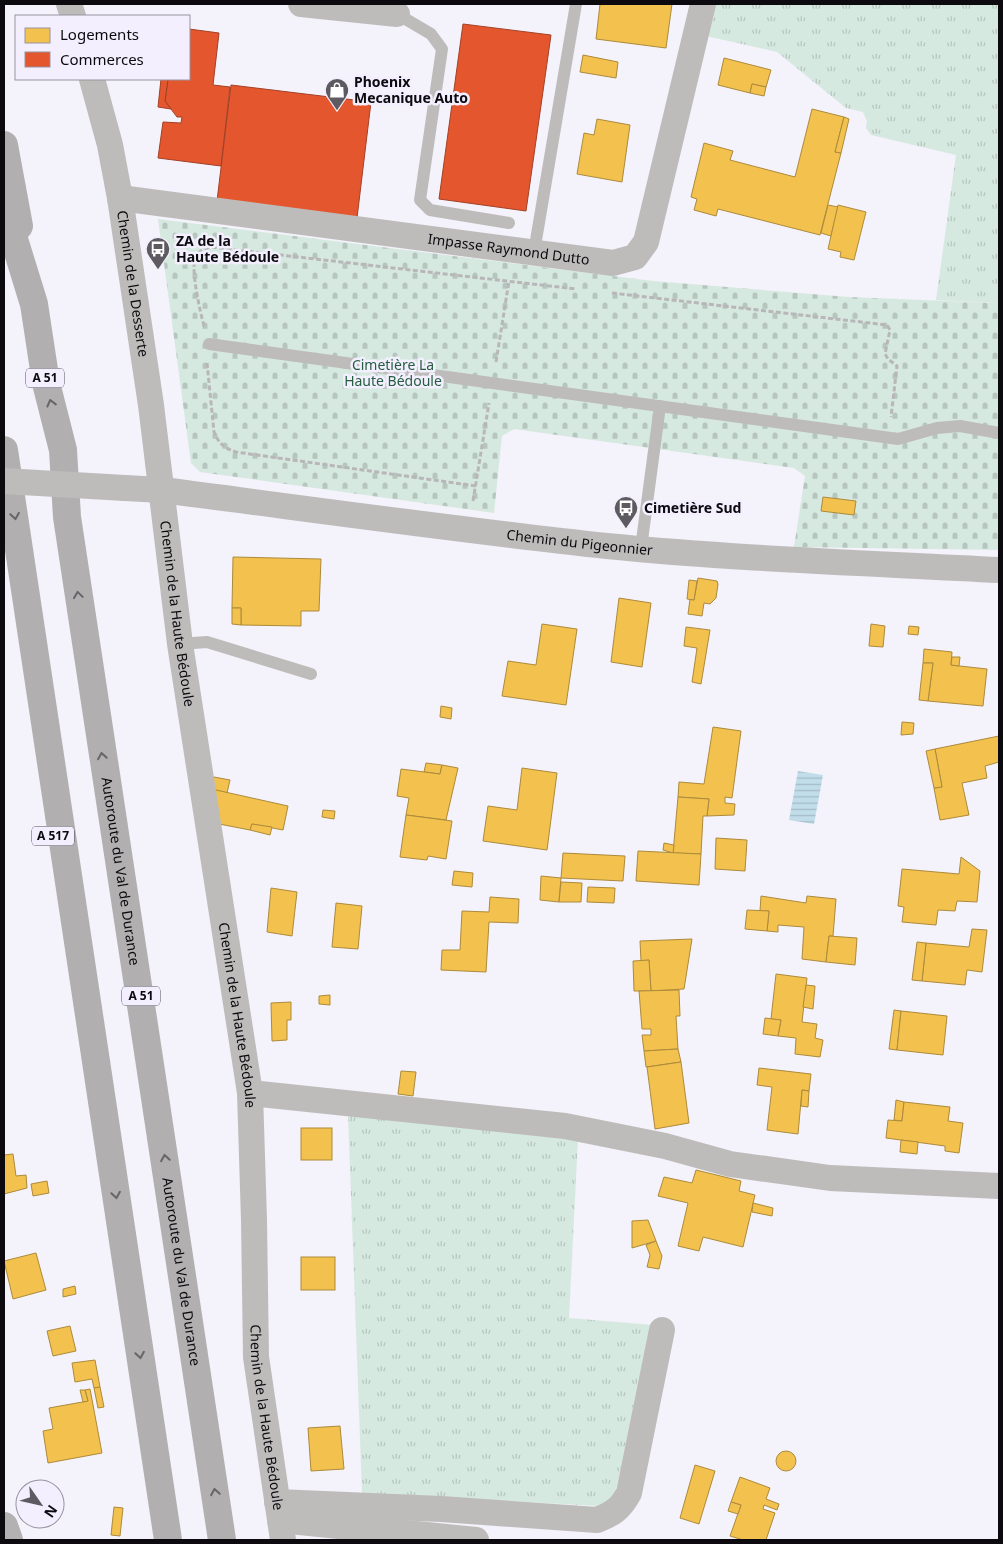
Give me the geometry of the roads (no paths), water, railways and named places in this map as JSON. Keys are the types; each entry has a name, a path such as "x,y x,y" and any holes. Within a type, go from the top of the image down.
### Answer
{"highway":[{"path":"4,145 34,304"},
{"name":"Autoroute du Val de Durance","path":"4,207 34,304 46,383 63,450 68,526 222,1540"},
{"path":"4,450 168,1540"},
{"name":"A 517","path":"4,560 104,1112"}],"street":[{"path":"301,4 400,9"},
{"name":"Impasse Raymond Dutto","path":"120,198 613,263 635,257 646,242 704,4"},
{"name":"Chemin de la Desserte","path":"92,80 110,145 120,198 152,405 162,490"},
{"name":"Chemin du Pigeonnier","path":"4,481 162,490 422,525 641,548 740,556 999,570"},
{"name":"Chemin de la Haute Bédoule","path":"162,490 180,644 250,1093 256,1357 280,1521"},
{"path":"250,1093 565,1126 665,1146 730,1164 830,1178 999,1186"},
{"path":"280,1521 440,1509 597,1520 612,1515 622,1506 629,1493 662,1330"},
{"path":"280,1521 476,1540"},
{"path":"4,1526 9,1540"}],"lane":[{"path":"534,252 576,4"},
{"path":"400,9 431,34 442,49 420,200 430,210 509,223"},
{"path":"210,344 898,439 937,428 960,426 999,433"},
{"path":"641,548 660,406"},
{"path":"180,644 206,642 311,674"}],"water":[{"path":"798,771 823,775 814,824 789,820"}],"place":[{"name":"Phoenix Mecanique Auto","path":"337,111"},
{"name":"ZA de la Haute Bédoule","path":"158,270"},
{"name":"Cimetière Sud","path":"626,529"}],"park label":[{"name":"Cimetière La Haute Bédoule","path":"393,374"}]}
